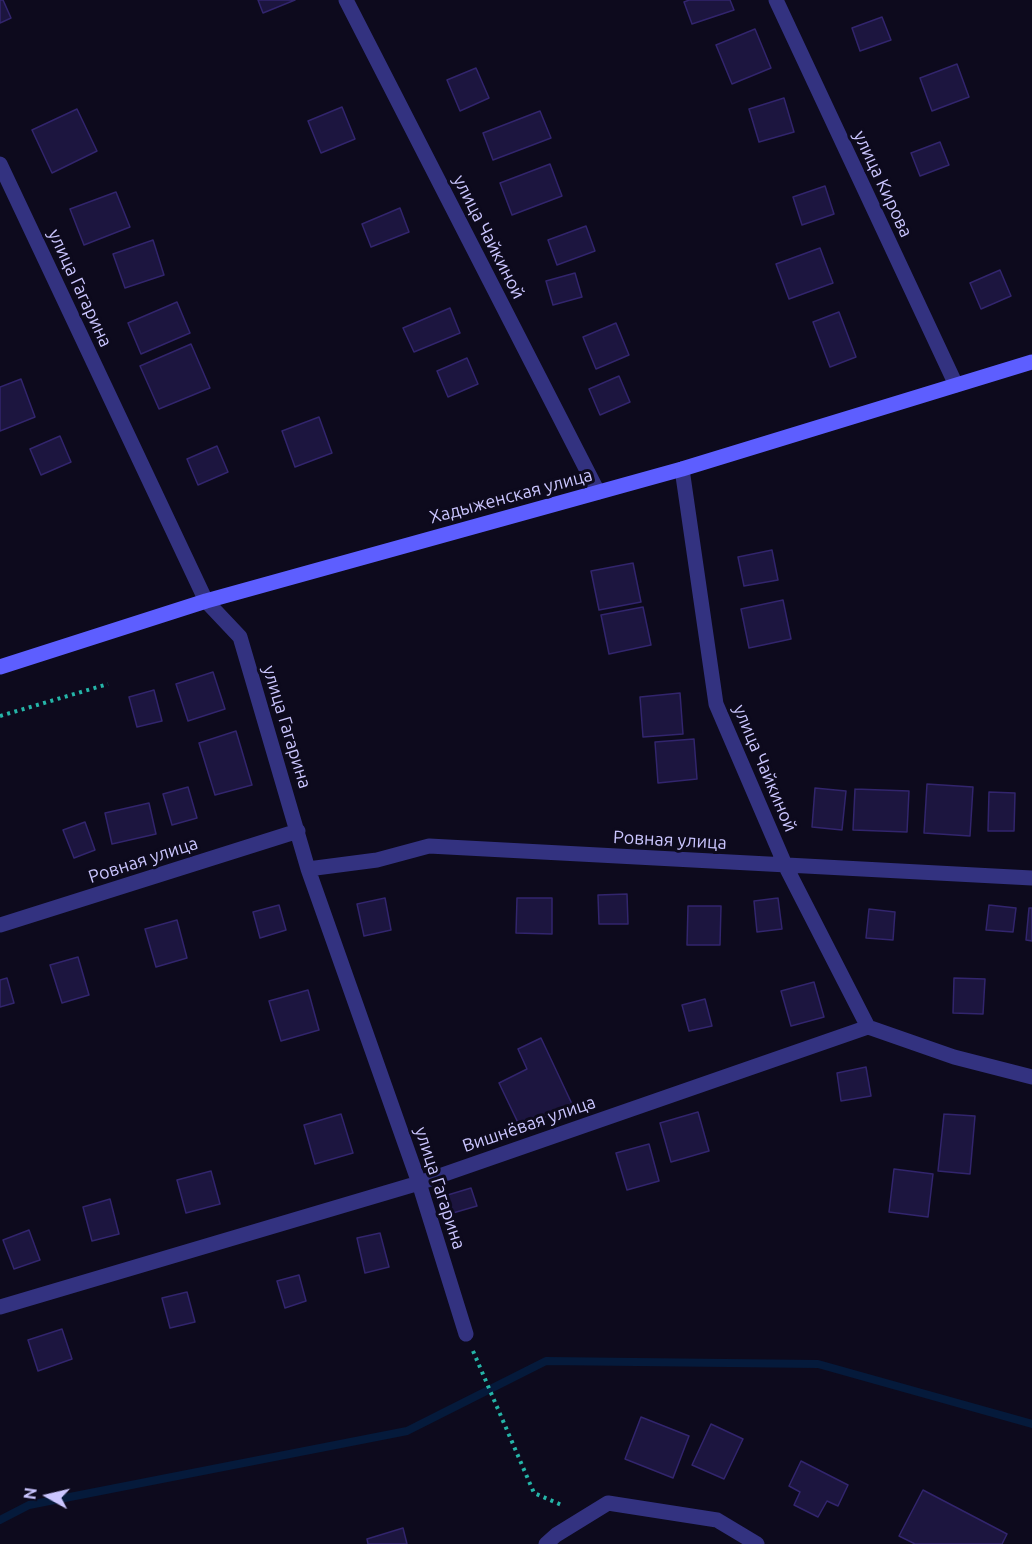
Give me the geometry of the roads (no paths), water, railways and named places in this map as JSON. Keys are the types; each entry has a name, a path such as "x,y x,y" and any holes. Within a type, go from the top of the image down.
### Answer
{"main road":[{"name":"Хадыженская улица","path":"0,667 206,601 682,469 1032,362"}],"street":[{"name":"улица Чайкиной","path":"346,0 598,492"},
{"name":"улица Кирова","path":"776,0 956,385"},
{"name":"улица Гагарина","path":"0,164 206,601 240,637 309,869 419,1183 466,1334"},
{"name":"улица Чайкиной","path":"682,469 716,704 786,867 868,1027"},
{"name":"Ровная улица","path":"0,926 298,831"},
{"name":"Ровная улица","path":"309,869 377,860 429,846 786,867 1032,878"},
{"path":"868,1027 954,1057 1032,1077"},
{"name":"Вишнёвая улица","path":"0,1307 419,1183 868,1027"},
{"path":"546,1544 556,1535 608,1503 717,1520 757,1544"}],"waterway":[{"path":"0,1520 29,1505 407,1431 546,1361 818,1364 1032,1424"}]}
